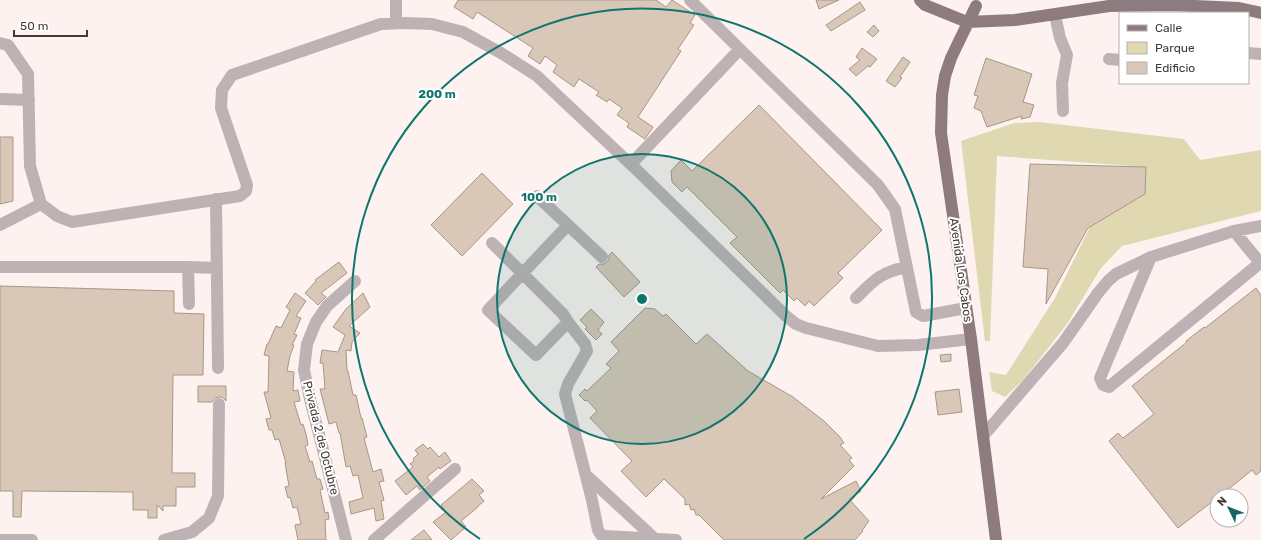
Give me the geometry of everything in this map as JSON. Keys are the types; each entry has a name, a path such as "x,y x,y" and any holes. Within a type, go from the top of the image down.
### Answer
{"main road":[{"path":"920,0 926,5 967,22 1015,20 1109,6 1174,9 1240,8 1261,12"},
{"path":"972,3 996,21"},
{"name":"Avenida Los Cabos","path":"972,3 967,22 951,58 945,76 942,94 942,133 971,339 996,540"}],"street":[{"path":"396,0 396,23"},
{"path":"690,0 878,185 895,209 916,312 923,316 966,308"},
{"path":"1055,15 1060,38 1067,55 1062,83 1063,111"},
{"path":"0,43 8,45 28,74 30,166 42,204 56,216 72,222 240,196 246,191 247,185 220,108 222,90 232,75 381,24 432,24 464,32 537,76 631,164 786,316 796,324 806,328 878,346 971,339"},
{"path":"631,164 740,49"},
{"path":"1249,53 1261,54"},
{"path":"0,99 29,100"},
{"path":"537,196 602,257"},
{"path":"216,199 218,368"},
{"path":"0,225 42,204"},
{"path":"568,225 488,310 536,356 568,322"},
{"path":"983,436 1063,343 1108,281 1116,274 1151,257 1234,231 1261,226"},
{"path":"1151,257 1100,378 1103,385 1109,388 1261,263 1234,231"},
{"path":"492,243 563,314 585,344 586,351 568,384 565,394 586,475 598,530 601,535 676,540"},
{"path":"0,267 217,268"},
{"path":"188,267 189,304"},
{"path":"856,298 877,278 886,272 907,267"},
{"name":"Privada 2 de Octubre","path":"346,540 304,370 307,344 316,322 327,306 355,281"},
{"path":"164,540 192,532 209,518 218,496 219,404"},
{"path":"374,540 455,469"},
{"path":"586,475 655,539"},
{"path":"0,540 32,540"}],"green space":[{"path":"1039,122 1184,139 1200,160 1261,150 1261,211 1122,246 1101,268 1067,324 1023,380 1005,397 992,391 989,372 1006,375 1055,298 1090,227 1145,194 1145,167 997,156 990,341 985,341 961,141 1014,123"}],"building":[{"path":"458,0 656,0 666,7 672,0 695,15 690,23 694,25 678,49 681,51 638,117 653,127 645,139 627,127 629,123 617,115 622,108 609,99 607,102 596,95 599,92 579,79 574,87 553,72 557,65 545,56 540,64 528,56 533,48 477,12 473,19 454,7"},
{"path":"816,0 839,0 819,9"},
{"path":"860,2 865,10 831,31 826,25"},
{"path":"874,25 879,31 873,37 867,32"},
{"path":"862,48 877,59 870,67 868,66 856,76 849,69 860,60 856,57"},
{"path":"903,57 910,62 900,77 902,78 895,87 886,81"},
{"path":"986,58 1032,74 1023,102 1034,105 1030,117 1021,119 1022,116 987,127 981,111 974,108 978,96 974,95"},
{"path":"759,105 882,230 838,273 843,278 814,306 809,301 805,306 797,298 794,301 783,290 780,293 730,243 737,237 687,187 682,192 672,182 671,171 681,160 692,171"},
{"path":"0,137 13,137 13,201 0,204"},
{"path":"1030,164 1146,167 1145,194 1088,228 1046,304 1048,269 1023,267"},
{"path":"482,173 513,204 462,256 431,225"},
{"path":"612,252 640,282 624,297 596,267 599,264 604,264 607,262 609,255"},
{"path":"339,262 347,273 321,293 326,297 318,305 305,293 316,281 315,280"},
{"path":"0,286 174,291 174,313 204,314 203,375 173,375 172,473 195,473 195,487 176,487 176,506 163,506 163,511 157,505 157,518 148,518 148,510 133,510 133,492 22,491 21,517 13,517 13,491 0,491"},
{"path":"1256,288 1261,295 1261,471 1256,475 1252,470 1230,488 1209,488 1209,504 1178,528 1109,441 1118,433 1123,438 1154,414 1132,386 1187,342 1186,341 1204,327 1205,328"},
{"path":"295,293 306,301 296,316 301,318 294,334 297,335 292,345 294,345 287,371 294,372 293,391 298,390 300,401 294,402 301,425 303,424 306,434 308,445 305,446 310,462 312,461 317,479 320,479 323,489 320,490 325,513 328,512 329,519 325,520 326,540 298,540 295,525 301,524 297,507 293,508 285,487 289,486 286,463 279,439 275,440 272,430 269,430 266,419 271,418 264,392 268,392 269,356 264,355 267,344 276,326 281,328 290,310 286,307"},
{"path":"363,293 370,307 349,326 360,333 352,342 351,351 346,350 347,371 353,395 356,395 367,437 364,438 373,472 381,469 384,481 379,482 384,500 381,501 384,519 376,521 374,508 351,514 349,502 363,498 358,475 353,476 350,466 346,467 340,433 336,422 329,424 320,389 325,389 323,363 320,363 322,350 338,352 345,335 333,327 346,309"},
{"path":"645,308 655,309 663,316 666,314 696,344 707,334 748,371 793,397 824,421 840,437 844,443 840,445 852,458 849,460 854,466 821,499 856,481 861,491 849,499 869,521 855,540 724,540 699,515 696,515 694,509 691,510 689,504 685,505 685,499 664,479 646,497 621,471 632,461 590,418 597,411 587,400 585,401 579,395 585,389 587,391 611,368 606,364 619,351 611,342"},
{"path":"591,309 604,322 598,330 602,334 596,340 585,329 587,327 580,320"},
{"path":"951,354 951,361 941,362 940,355"},
{"path":"198,386 226,386 226,401 222,397 219,397 215,398 212,402 198,402"},
{"path":"959,389 962,412 938,415 935,392"},
{"path":"423,444 428,449 430,447 439,457 445,452 451,461 440,469 439,467 427,477 430,481 420,490 417,486 406,495 395,481 413,467 410,464 414,461 413,459 418,454 415,450"},
{"path":"472,479 484,491 479,495 484,501 461,521 466,527 451,540 433,522 446,512 441,505"},
{"path":"424,530 432,540 411,540"}]}
